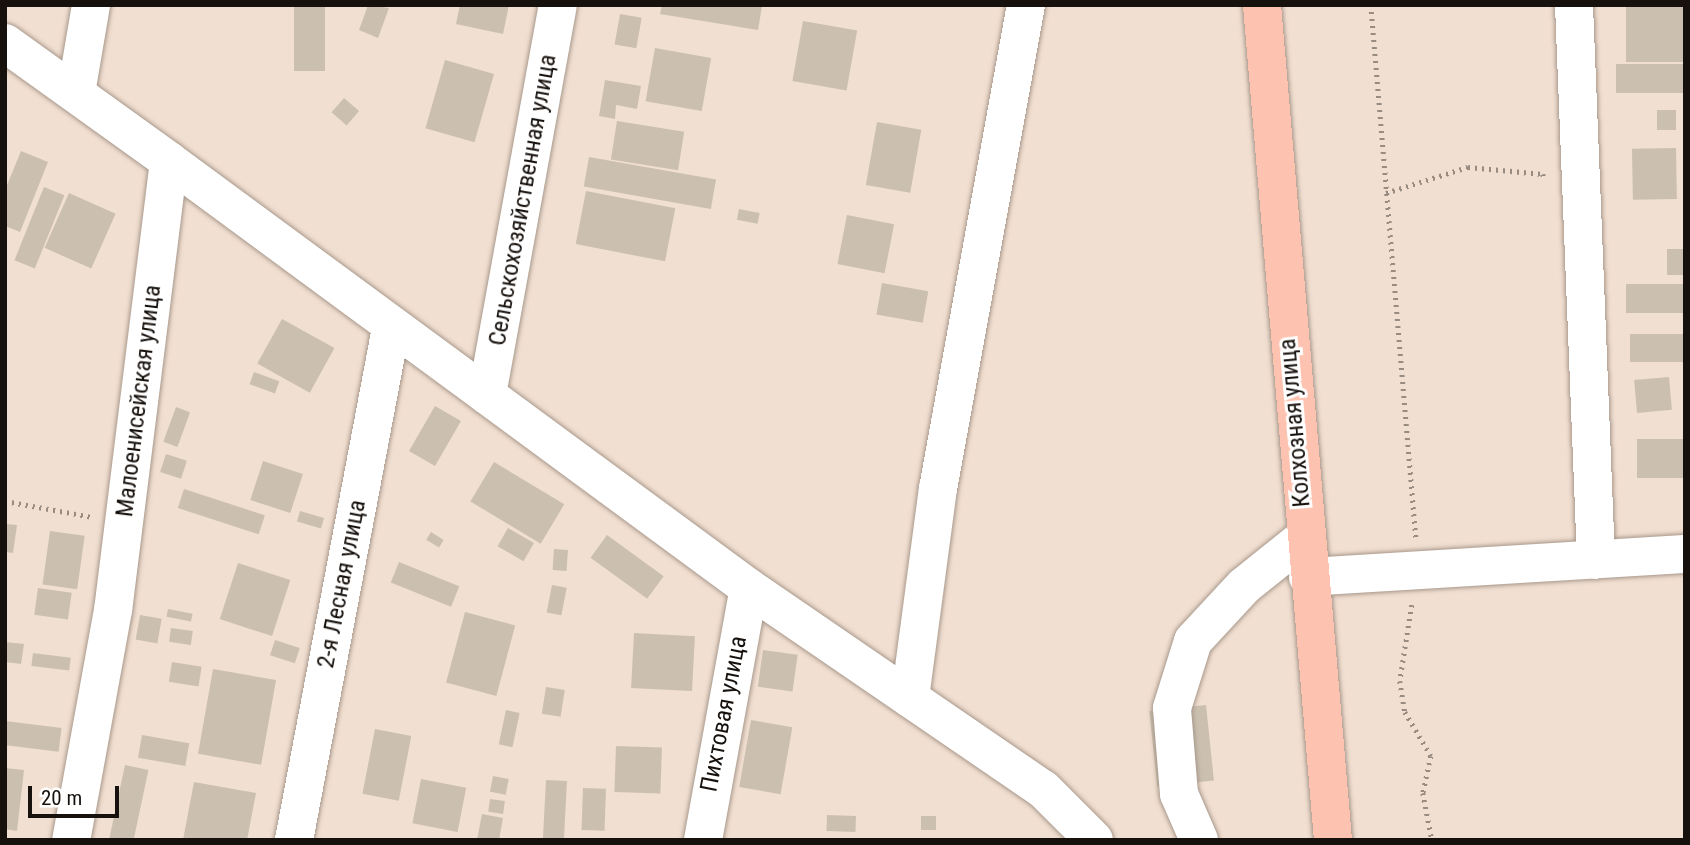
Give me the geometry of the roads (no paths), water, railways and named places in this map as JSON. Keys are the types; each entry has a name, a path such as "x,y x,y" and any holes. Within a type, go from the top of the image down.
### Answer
{"main road":[{"name":"Колхозная улица","path":"1262,5 1304,538 1333,840"}],"street":[{"path":"76,93 91,5"},
{"name":"Сельскохозяйственная улица","path":"487,395 558,5"},
{"path":"910,698 938,489 1026,5"},
{"path":"1574,5 1596,560"},
{"path":"5,43 749,588 1043,789 1094,840"},
{"name":"Малоенисейская улица","path":"71,840 124,523 169,161"},
{"name":"2-я Лесная улица","path":"294,840 391,328"},
{"path":"1199,840 1179,794 1171,708 1193,641 1244,586 1304,538"},
{"path":"1308,578 1685,554"},
{"name":"Пихтовая улица","path":"703,840 749,588"}]}
